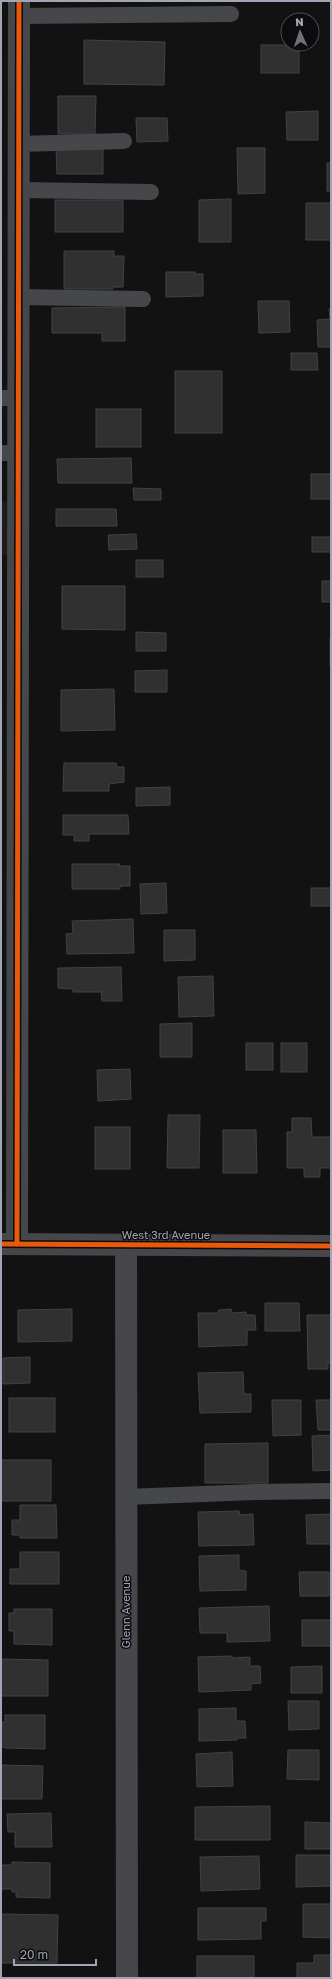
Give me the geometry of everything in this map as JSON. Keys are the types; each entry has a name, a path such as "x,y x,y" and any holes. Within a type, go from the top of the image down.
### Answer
{"street":[{"path":"9,1244 9,398 18,297 19,8"},
{"name":"West 3rd Avenue","path":"9,1244 331,1246"},
{"name":"Glenn Avenue","path":"126,1245 127,1978"}],"lane":[{"path":"19,8 231,14"},
{"path":"18,144 124,141"},
{"path":"18,190 151,192"},
{"path":"18,297 143,299"},
{"path":"126,1497 255,1492 331,1491"}],"shaded area":[{"path":"1,502 14,502 12,555 1,555"}],"building":[{"path":"84,40 165,42 164,85 84,84"},
{"path":"261,45 280,45 280,52 299,52 299,73 261,73"},
{"path":"58,96 96,96 95,134 58,134"},
{"path":"318,111 318,140 287,140 286,112"},
{"path":"136,118 167,118 168,141 137,142"},
{"path":"237,148 265,148 265,193 238,194"},
{"path":"56,149 103,149 103,174 57,174"},
{"path":"327,163 331,163 331,191 327,191"},
{"path":"231,199 231,242 199,242 199,200"},
{"path":"55,200 123,200 123,232 55,232"},
{"path":"306,203 331,203 331,240 306,240"},
{"path":"64,251 114,251 114,256 124,256 123,287 113,287 113,289 64,289"},
{"path":"166,272 195,272 195,274 203,274 203,296 166,297"},
{"path":"258,301 289,301 290,332 259,333"},
{"path":"125,307 125,341 102,341 102,333 52,333 52,308"},
{"path":"329,309 331,309 331,347 318,347 317,320 330,319"},
{"path":"291,353 317,353 318,370 291,370"},
{"path":"175,371 222,371 222,433 175,433"},
{"path":"96,409 141,409 141,447 96,447"},
{"path":"131,458 132,483 58,483 57,459"},
{"path":"311,474 331,474 331,499 311,499"},
{"path":"133,488 161,489 161,500 134,500"},
{"path":"56,509 116,509 117,526 56,526"},
{"path":"136,534 137,549 109,550 108,535"},
{"path":"312,537 331,537 331,552 312,552"},
{"path":"136,560 163,560 163,577 136,577"},
{"path":"322,581 331,581 331,602 322,602"},
{"path":"62,586 125,586 125,630 62,629"},
{"path":"136,632 166,633 166,651 136,651"},
{"path":"331,639 331,665 330,665"},
{"path":"167,670 167,692 135,692 135,671"},
{"path":"114,689 115,730 61,731 61,690"},
{"path":"64,763 116,763 117,767 124,767 124,782 109,784 109,791 63,791"},
{"path":"170,787 170,805 136,806 136,788"},
{"path":"63,815 128,815 129,834 89,834 89,841 74,841 74,835 63,835"},
{"path":"72,864 120,864 119,866 130,866 130,886 120,886 120,889 72,889"},
{"path":"166,883 167,913 141,914 140,884"},
{"path":"311,888 331,888 331,906 311,906"},
{"path":"133,919 134,953 67,954 66,934 73,933 72,921"},
{"path":"164,930 195,930 195,960 164,961"},
{"path":"121,967 122,1001 102,1001 101,992 73,992 73,989 58,988 58,968"},
{"path":"213,976 214,1016 179,1017 178,977"},
{"path":"192,1023 192,1057 160,1057 160,1024"},
{"path":"246,1043 273,1043 273,1070 246,1070"},
{"path":"281,1043 307,1043 307,1072 281,1072"},
{"path":"130,1069 131,1099 98,1101 97,1070"},
{"path":"168,1115 200,1115 199,1168 167,1168"},
{"path":"292,1118 311,1118 312,1137 331,1137 331,1168 320,1168 320,1177 304,1177 304,1168 287,1168 287,1132 292,1132"},
{"path":"95,1127 130,1127 130,1169 95,1169"},
{"path":"223,1130 256,1130 257,1173 223,1173"},
{"path":"265,1303 299,1303 300,1331 265,1331"},
{"path":"72,1309 72,1341 18,1342 18,1310"},
{"path":"231,1309 232,1313 246,1312 246,1315 255,1315 256,1330 247,1330 247,1345 199,1347 198,1313 217,1313 219,1310"},
{"path":"307,1315 331,1315 331,1363 328,1363 328,1369 308,1369"},
{"path":"30,1357 30,1383 3,1384 3,1358"},
{"path":"243,1372 244,1394 251,1394 251,1412 200,1413 198,1373"},
{"path":"9,1398 55,1398 55,1432 9,1432"},
{"path":"272,1400 301,1400 301,1435 273,1436"},
{"path":"316,1400 331,1400 331,1430 318,1430"},
{"path":"331,1435 331,1470 313,1471 312,1436"},
{"path":"268,1443 268,1483 205,1483 205,1444"},
{"path":"1,1460 51,1460 51,1501 1,1501"},
{"path":"20,1505 56,1505 57,1538 20,1538 20,1535 12,1535 12,1520 20,1520"},
{"path":"239,1511 240,1515 253,1514 254,1545 199,1546 198,1512"},
{"path":"331,1514 331,1544 307,1544 306,1515"},
{"path":"20,1552 59,1552 59,1584 10,1584 10,1569 20,1569"},
{"path":"239,1555 239,1570 246,1571 246,1590 200,1591 199,1556"},
{"path":"299,1572 329,1572 329,1596 300,1596"},
{"path":"269,1606 270,1641 227,1642 227,1633 200,1633 199,1608"},
{"path":"14,1609 52,1609 52,1645 14,1644 14,1631 9,1631 9,1613 14,1613"},
{"path":"302,1620 331,1620 331,1646 302,1646"},
{"path":"232,1656 232,1658 250,1657 250,1666 260,1666 261,1683 251,1684 251,1690 199,1692 198,1657"},
{"path":"1,1659 48,1660 48,1696 1,1696"},
{"path":"322,1666 322,1693 291,1693 291,1667"},
{"path":"288,1701 319,1701 319,1729 289,1730"},
{"path":"236,1708 236,1721 245,1721 246,1738 237,1738 237,1740 199,1741 199,1709"},
{"path":"5,1715 45,1715 45,1749 1,1747 1,1722 5,1722"},
{"path":"288,1750 319,1750 319,1780 287,1779"},
{"path":"232,1752 233,1786 197,1787 196,1754"},
{"path":"1,1765 43,1766 42,1799 1,1799"},
{"path":"270,1806 270,1840 195,1840 195,1807"},
{"path":"51,1813 52,1847 15,1847 15,1832 8,1832 7,1814"},
{"path":"305,1822 331,1823 331,1849 305,1849"},
{"path":"296,1855 330,1855 331,1886 296,1887"},
{"path":"259,1856 260,1889 201,1891 200,1857"},
{"path":"12,1862 50,1863 50,1898 16,1897 16,1892 12,1892 12,1889 1,1889 1,1865 12,1865"},
{"path":"303,1904 331,1904 331,1938 303,1937"},
{"path":"198,1908 266,1908 266,1921 261,1921 261,1939 198,1940"},
{"path":"1,1914 58,1915 57,1963 1,1963"},
{"path":"314,1955 331,1955 330,1978 297,1978 297,1963 314,1963"},
{"path":"197,1956 254,1956 254,1978 197,1978"}],"cycle path":[{"path":"17,1244 19,1"},
{"path":"1,1244 331,1246"}]}
